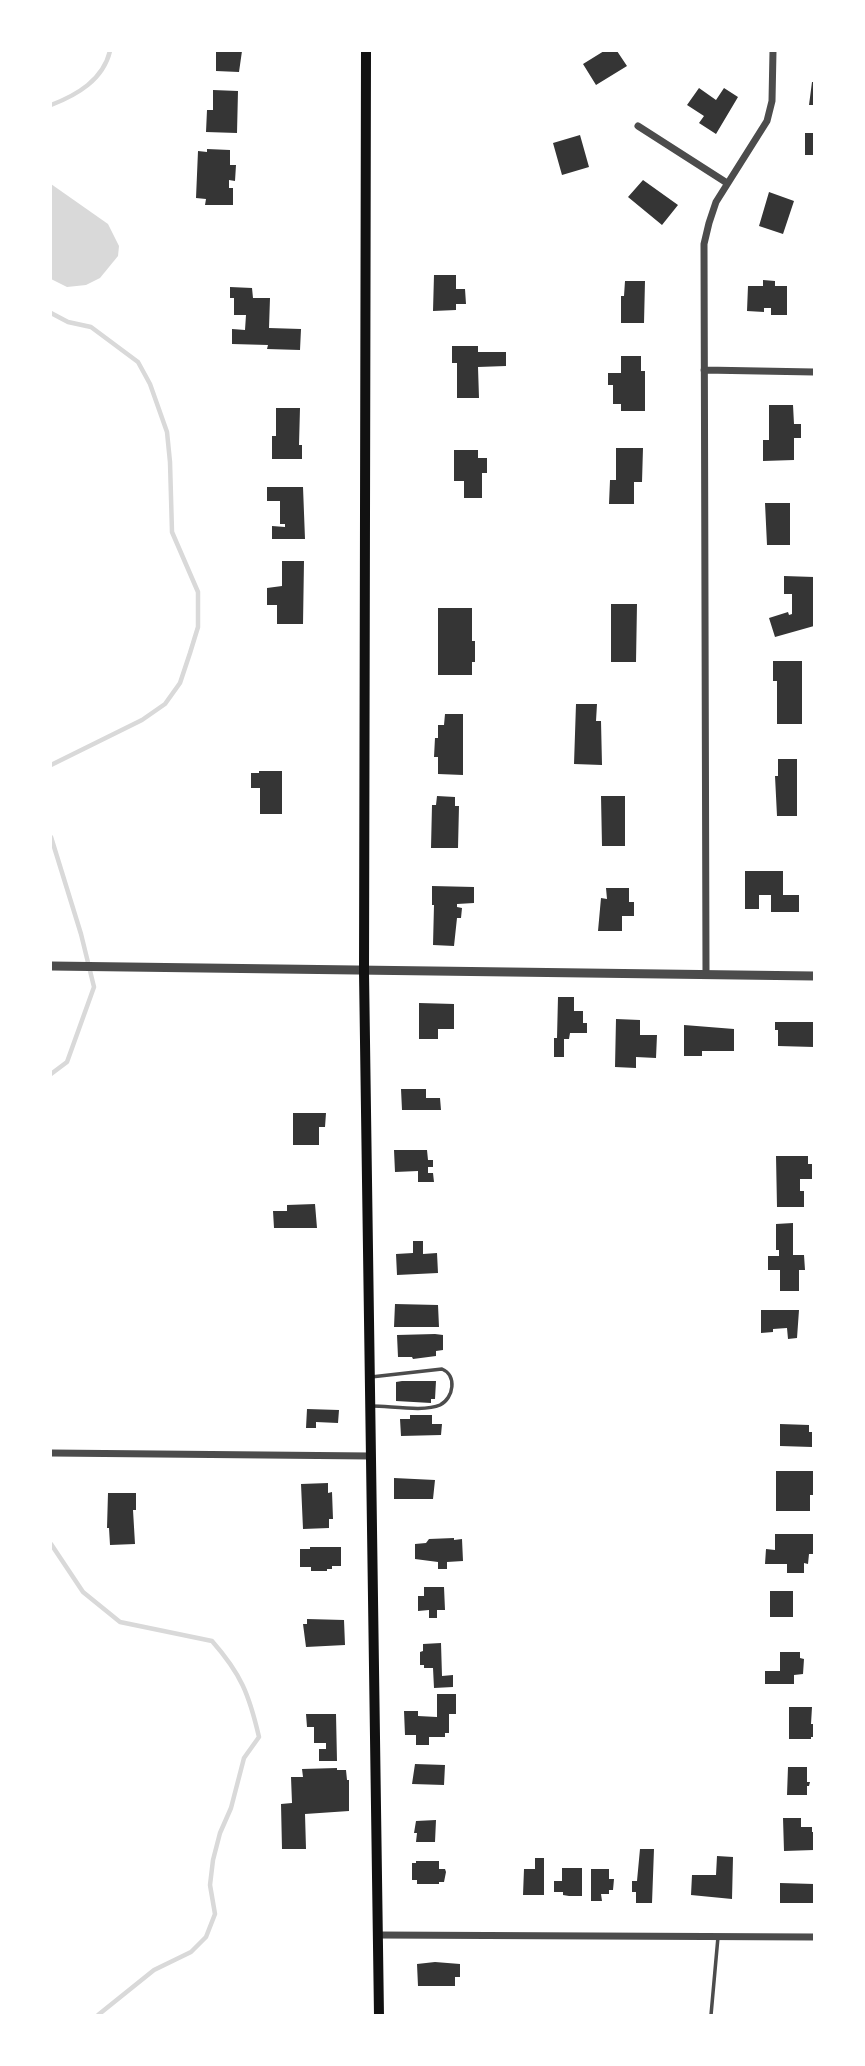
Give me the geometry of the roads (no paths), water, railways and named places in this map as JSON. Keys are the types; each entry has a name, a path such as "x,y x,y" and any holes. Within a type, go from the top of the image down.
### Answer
{"main road":[{"path":"366,51 364,972 379,2015"}],"street":[{"path":"706,975 704,244 713,209 763,128 769,113 773,51"},
{"path":"638,126 727,183"},
{"path":"704,370 814,372"},
{"path":"51,966 814,976"},
{"path":"51,1453 371,1456"},
{"path":"378,1935 814,1937"}],"lane":[{"path":"370,1377 442,1369 451,1374 453,1384 445,1402 435,1406 370,1406"},
{"path":"712,2015 718,1937"}],"waterway":[{"path":"51,105 88,85 107,61 110,51"},
{"path":"51,313 68,322 91,327 138,362 150,384 167,432 172,532 198,592 198,627 180,683 165,704 142,720 51,765"},
{"path":"51,837 81,934 94,987 67,1062 51,1074"},
{"path":"51,1544 83,1592 120,1622 212,1641 243,1685 259,1737 244,1758 231,1808 220,1833 210,1885 215,1914 206,1937 191,1952 154,1970 98,2015"}]}
